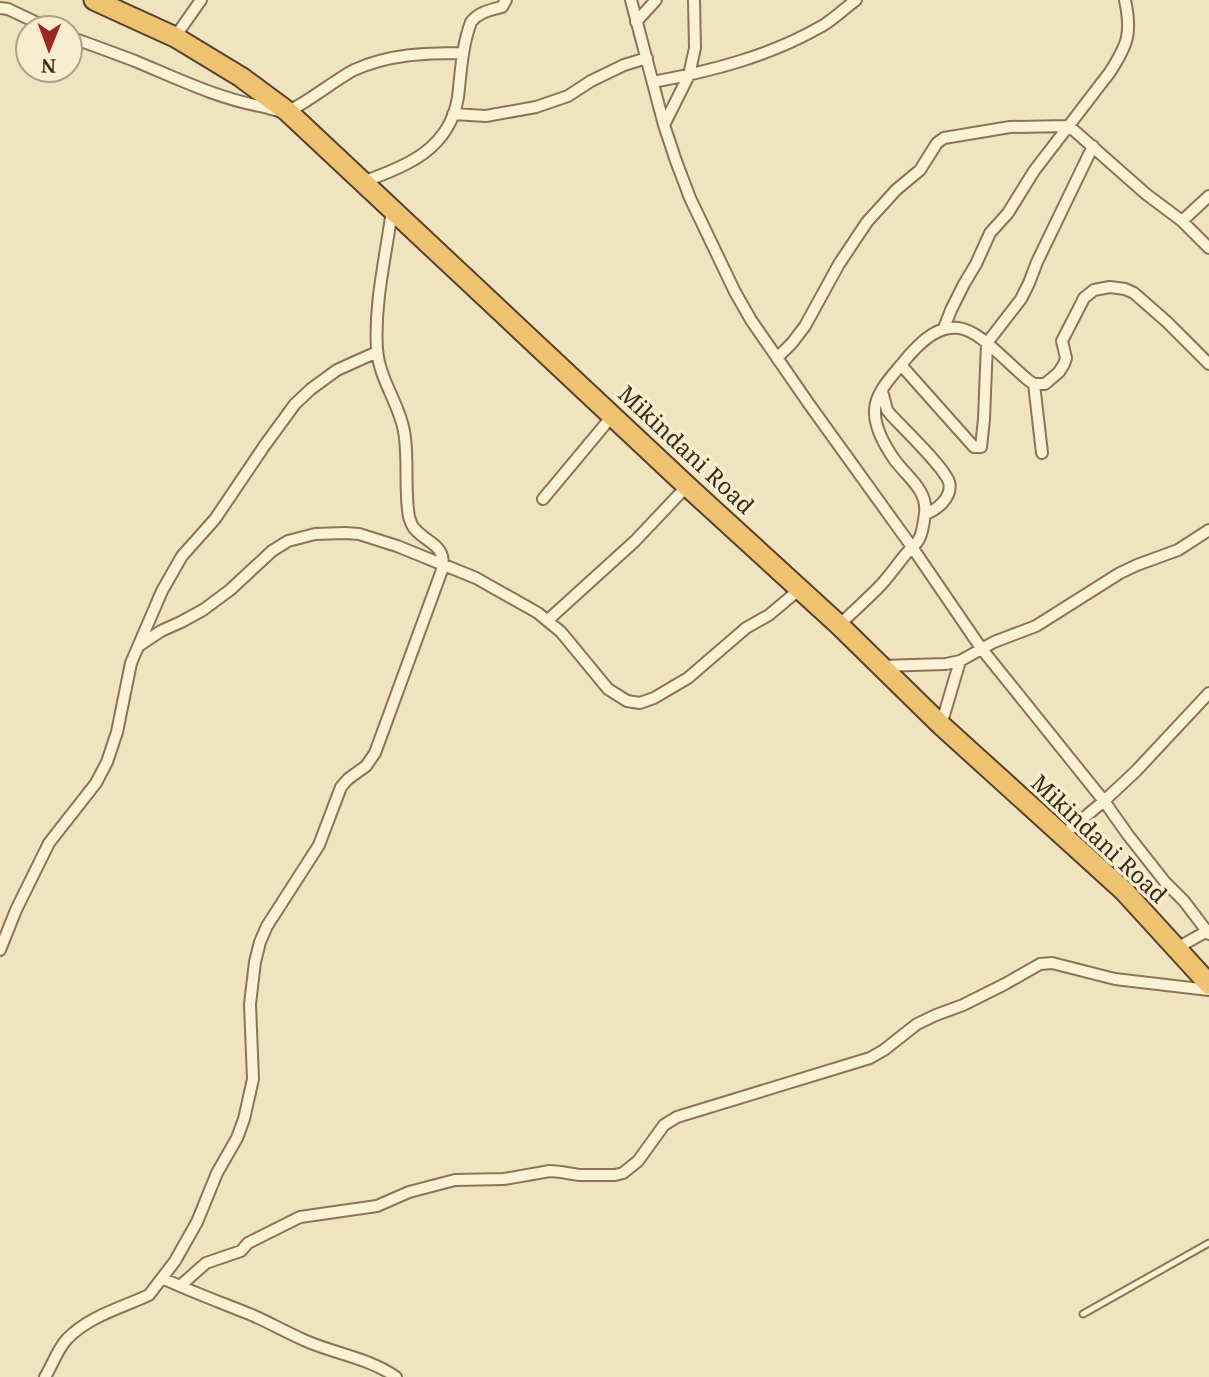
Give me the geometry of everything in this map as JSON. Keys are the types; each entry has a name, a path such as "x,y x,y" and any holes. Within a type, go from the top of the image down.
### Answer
{"highway":[{"name":"Mikindani Road","path":"94,0 175,37 241,77 287,111 839,625 941,725 1124,891 1209,984"}],"street":[{"path":"175,37 201,0"},
{"path":"362,182 402,167 427,152 449,124 453,114 469,25 473,18 484,12 502,7 506,0"},
{"path":"631,0 664,125 690,198 751,320 981,648 1104,801 1165,882 1208,932 1177,948"},
{"path":"636,22 656,0"},
{"path":"664,125 689,75 695,48 694,0"},
{"path":"653,82 743,61 824,26 856,0"},
{"path":"944,328 990,233 1008,213 1034,171 1110,72 1125,46 1129,31 1125,0"},
{"path":"0,8 19,14"},
{"path":"84,42 214,94 287,111 356,69 386,59 411,54 463,53"},
{"path":"453,114 486,116 536,107 568,96 624,65 647,58"},
{"path":"777,358 806,326 839,264 867,222 895,190 923,167 940,139 1010,127 1069,125 1146,194 1182,221 1209,248"},
{"path":"901,365 972,445 980,447 983,442 986,343 1021,299 1093,146"},
{"path":"1182,221 1209,196"},
{"path":"45,1377 67,1339 84,1325 149,1295 176,1261 197,1222 217,1173 237,1138 253,1079 250,1004 260,942 267,926 319,845 341,787 366,766 374,753 443,564 437,546 415,529 409,517 404,430 380,368 377,352 382,276 392,210"},
{"path":"839,625 878,588 920,536 925,501 886,446 878,427 875,409 877,397 922,342 944,328 970,330 1034,384 1045,384 1064,364 1066,358 1063,338 1084,298 1094,290 1118,288 1133,293 1209,364"},
{"path":"0,950 16,910 49,843 96,783 107,762 117,732 131,663 162,591 182,556 215,519 295,404 337,370 377,352"},
{"path":"1034,384 1042,453"},
{"path":"882,391 887,410 949,482 950,489 939,507 925,514"},
{"path":"543,499 613,415"},
{"path":"548,620 635,541 687,486"},
{"path":"881,666 960,661 981,648 1036,626 1120,573 1178,550 1209,530"},
{"path":"140,645 203,610 230,590 272,551 288,541 315,534 365,535 443,564 497,589 538,613 568,639 608,690 627,701 640,703 688,678 746,628 769,615 800,589"},
{"path":"941,725 960,661"},
{"path":"1062,836 1136,771 1209,692"},
{"path":"180,1286 206,1263 241,1251 248,1243 300,1217 377,1206 409,1192 455,1180 503,1179 550,1171 586,1176 623,1173 638,1161 664,1125 677,1116 870,1058 917,1024 972,1001 1040,964 1052,963 1115,979 1209,990"},
{"path":"162,1278 289,1331 304,1340 373,1364 396,1377"}],"lane":[{"path":"1083,1314 1209,1243"}]}
